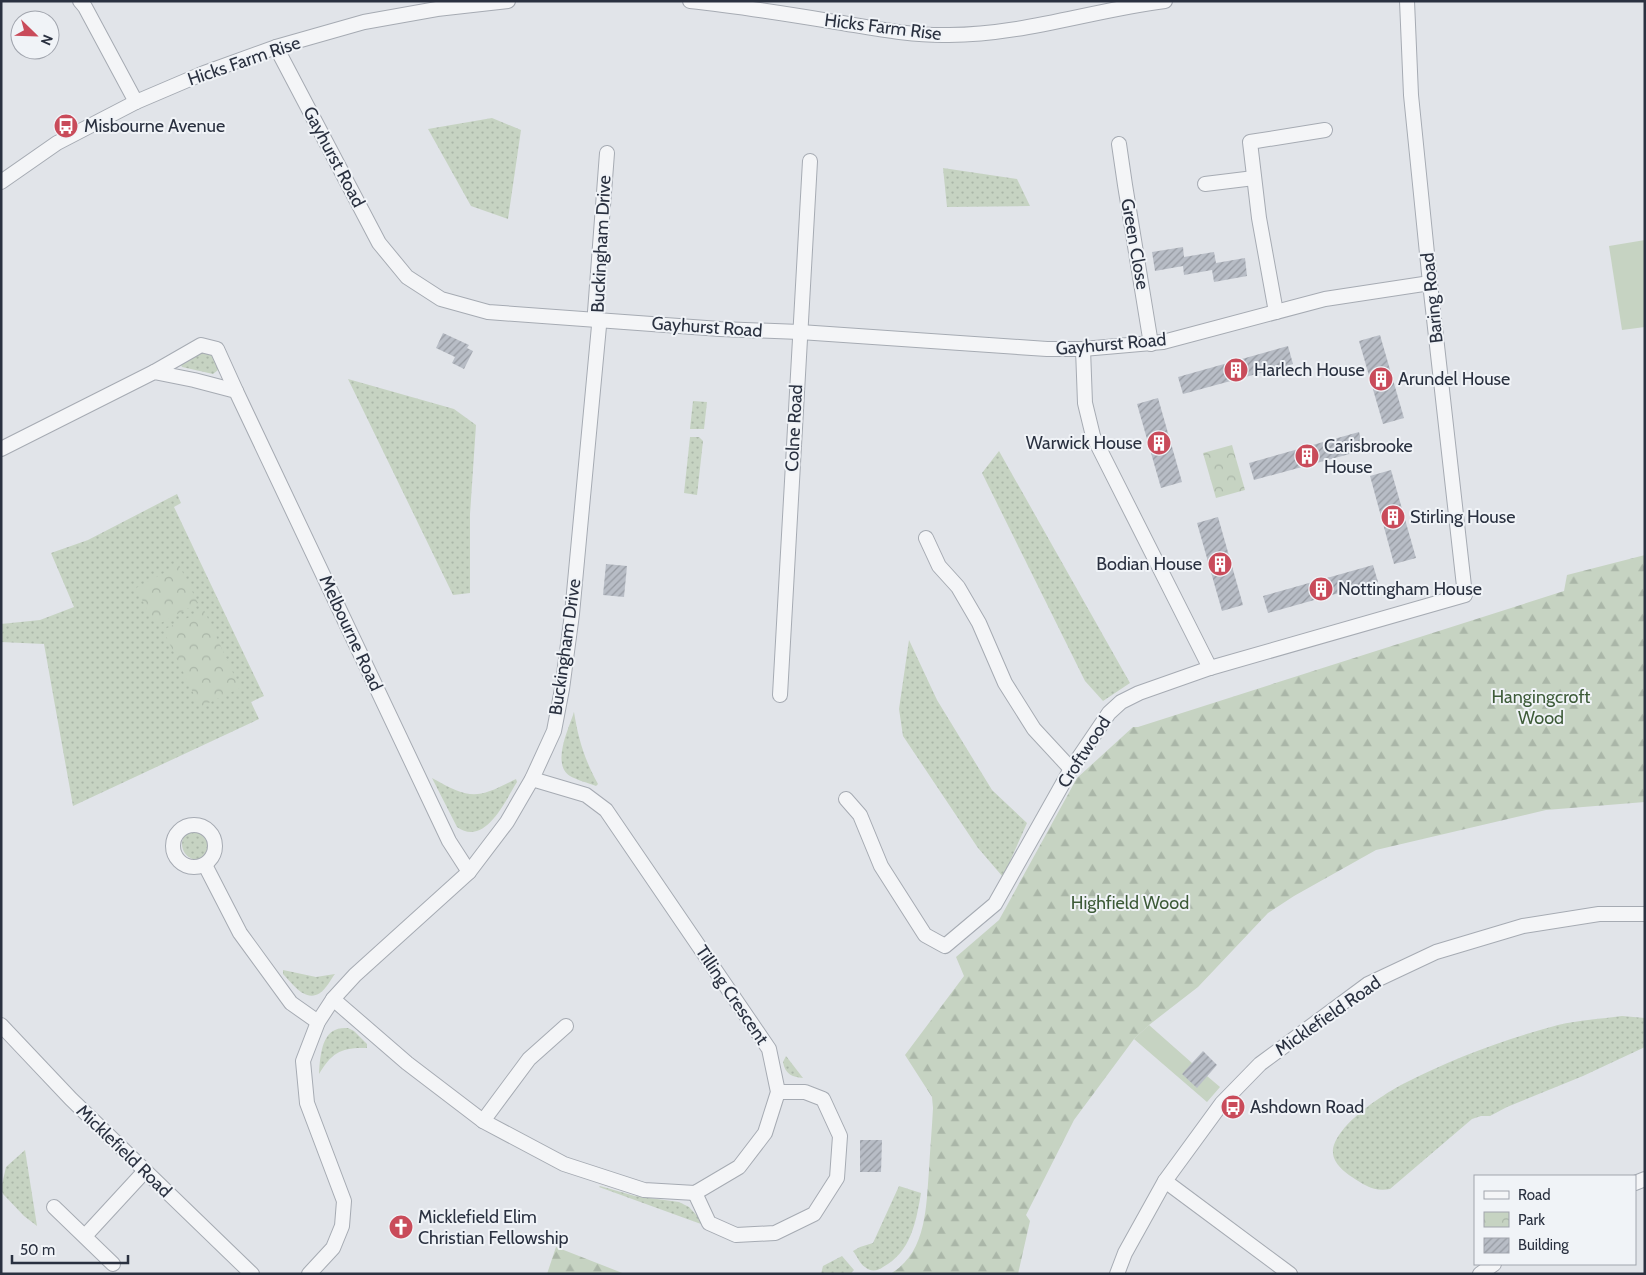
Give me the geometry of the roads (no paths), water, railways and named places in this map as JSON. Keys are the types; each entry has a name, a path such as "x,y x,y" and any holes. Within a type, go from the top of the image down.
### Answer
{"street":[{"path":"80,1 136,102"},
{"name":"Hicks Farm Rise","path":"1,182 57,143 136,102 204,72 276,47 364,22 438,9 508,1"},
{"name":"Hicks Farm Rise","path":"690,1 738,6 899,32 948,35 1004,31 1165,1"},
{"name":"Baring Road","path":"1408,1 1411,95 1465,594"},
{"name":"Gayhurst Road","path":"276,47 379,243 407,277 440,299 488,312 720,329 800,332 1047,349 1083,349 1163,342 1325,299 1430,283"},
{"path":"1276,312 1259,218 1250,142 1325,130"},
{"name":"Green Close","path":"1120,144 1124,185 1151,344"},
{"name":"Buckingham Drive","path":"310,1274 333,1248 342,1226 344,1202 308,1103 303,1062 318,1022 333,999 354,975 469,872 507,822 532,779 554,731 562,689 572,614 598,326 595,312 607,153"},
{"name":"Colne Road","path":"780,695 810,161"},
{"path":"1205,184 1254,178"},
{"name":"Melbourne Road","path":"1,449 154,372 201,345 217,349 449,841 469,872"},
{"path":"1083,349 1084,403 1094,436 1210,668"},
{"path":"154,372 236,391"},
{"path":"926,538 939,566 958,587 979,623 1005,683 1034,729 1071,769"},
{"name":"Croftwood","path":"846,799 860,815 881,866 925,935 945,946 996,904 1071,769 1109,713 1122,702 1139,693 1210,668 1465,594"},
{"name":"Tilling Crescent","path":"532,779 586,795 606,810 769,1049 778,1092 765,1133 739,1167 695,1192"},
{"path":"205,865 240,933 290,1004 318,1022"},
{"name":"Micklefield Road","path":"1117,1274 1124,1253 1164,1181 1222,1104 1260,1064 1368,984 1436,952 1523,926 1599,914 1645,914"},
{"path":"333,999 407,1063 483,1121 564,1164 644,1190 695,1192 709,1223 736,1235 776,1233 814,1214 838,1178 840,1136 823,1099 805,1092 778,1092"},
{"name":"Micklefield Road","path":"1,1025 70,1099 252,1274"},
{"path":"483,1121 529,1059 566,1026"},
{"path":"85,1236 144,1172"},
{"path":"1164,1181 1290,1274"},
{"path":"54,1207 113,1264"},
{"path":"1480,1274 1493,1265"}],"place":[{"name":"Misbourne Avenue","path":"66,126"},
{"name":"Harlech House","path":"1236,370"},
{"name":"Arundel House","path":"1381,379"},
{"name":"Warwick House","path":"1159,443"},
{"name":"Carisbrooke House","path":"1307,456"},
{"name":"Stirling House","path":"1393,517"},
{"name":"Bodian House","path":"1220,564"},
{"name":"Nottingham House","path":"1321,589"},
{"name":"Ashdown Road","path":"1233,1107"},
{"name":"Micklefield Elim Christian Fellowship","path":"401,1227"}],"park label":[{"name":"Hangingcroft Wood","path":"1541,708"},
{"name":"Highfield Wood","path":"1130,903"}]}
